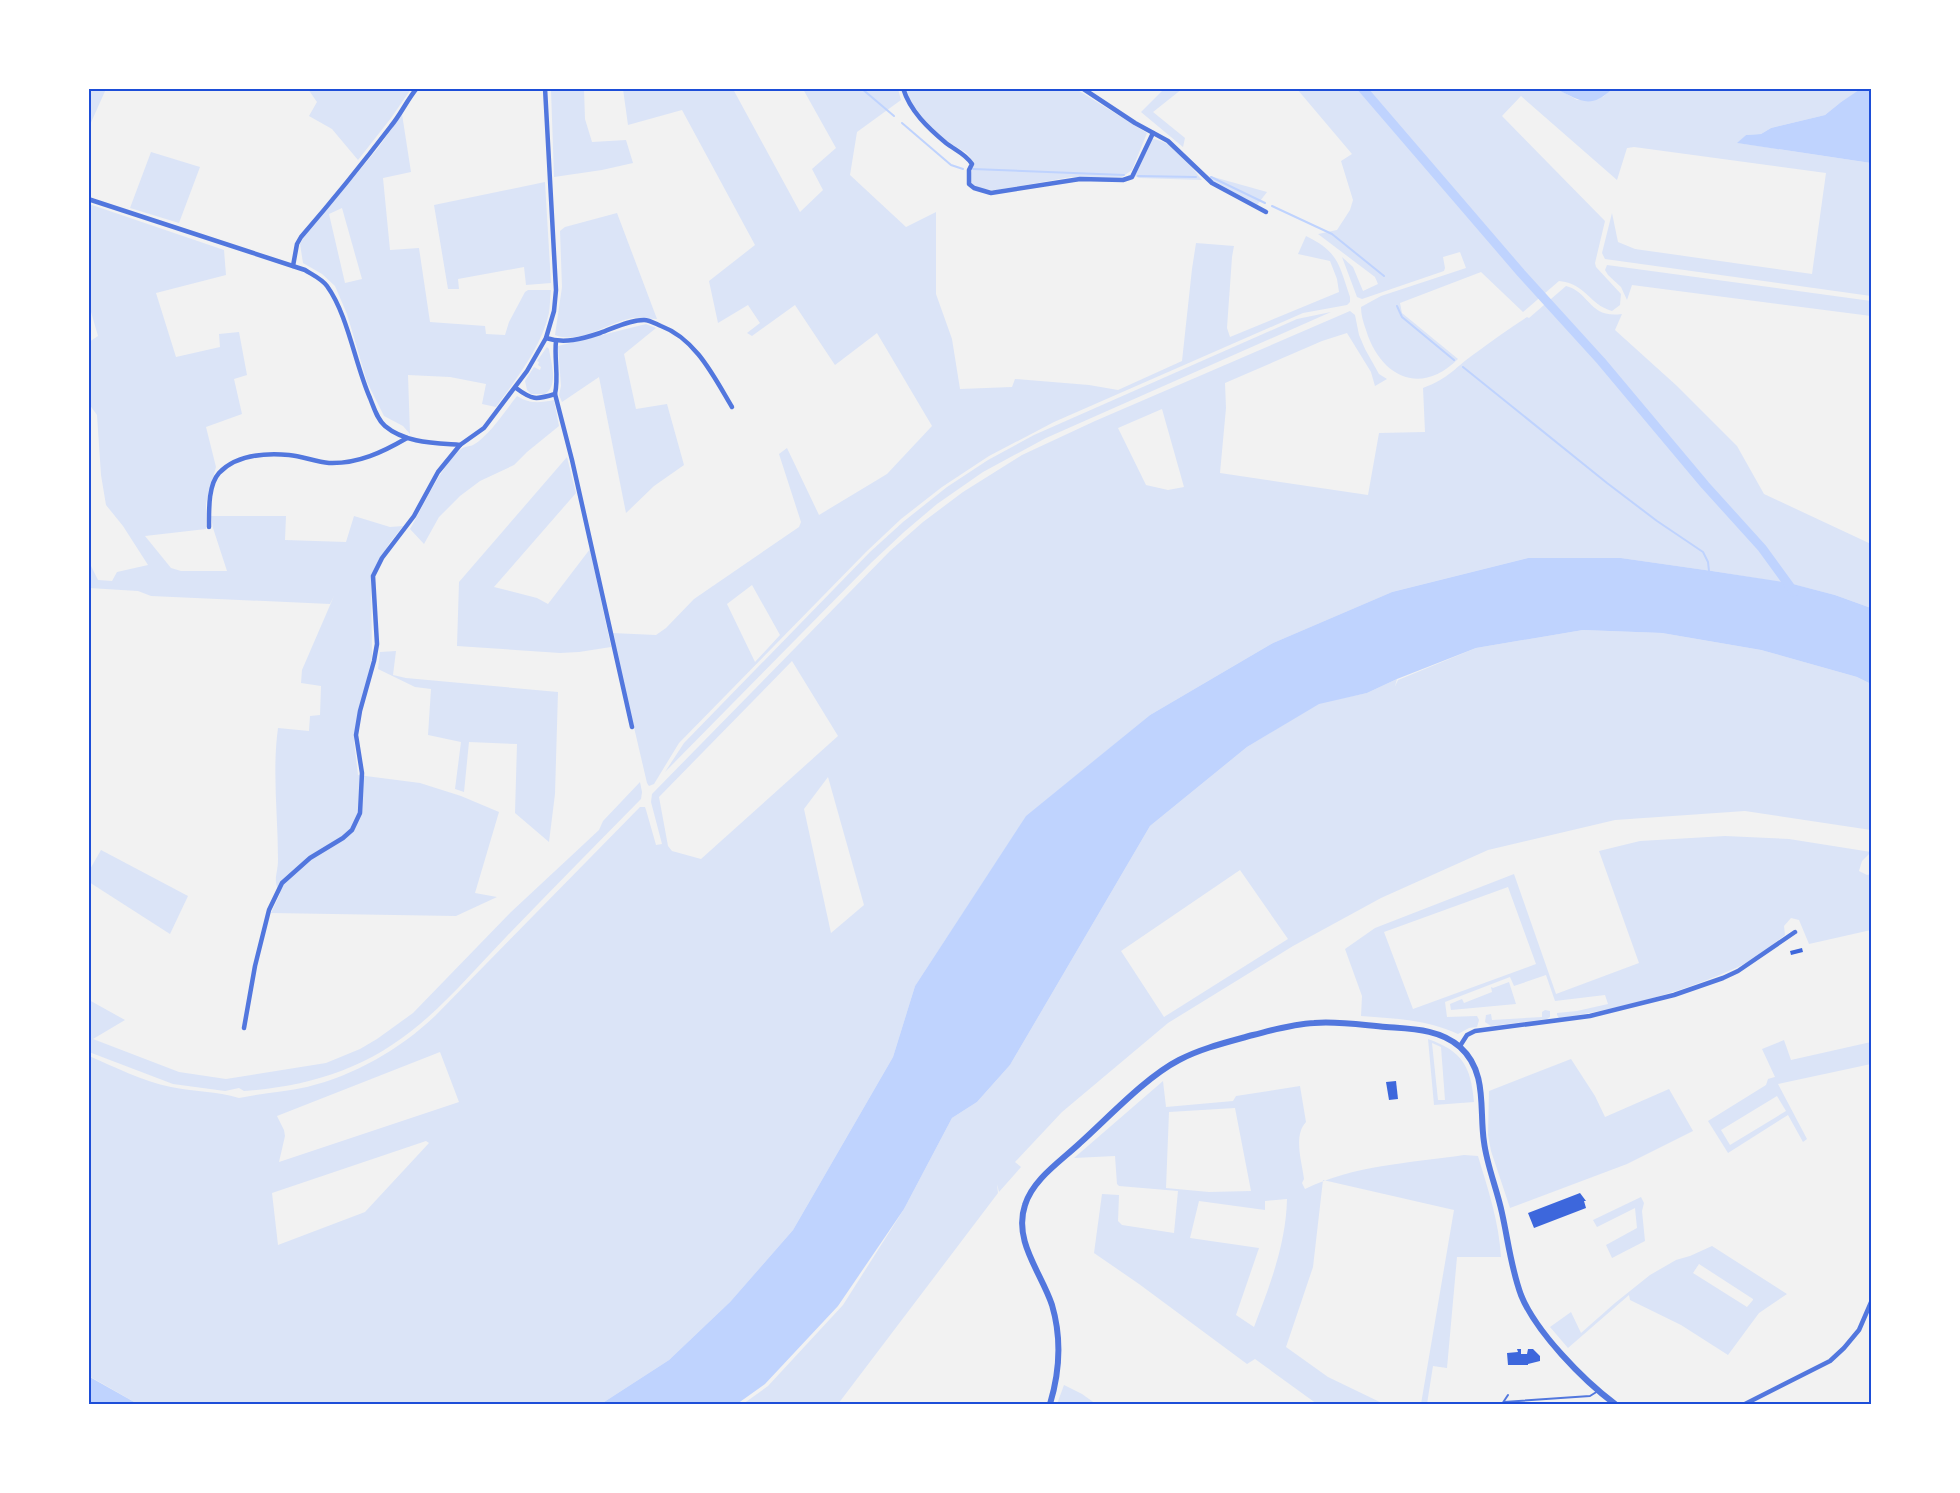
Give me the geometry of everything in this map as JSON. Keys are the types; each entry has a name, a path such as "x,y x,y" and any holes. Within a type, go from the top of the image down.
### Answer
{"street":[{"path":"292,266 301,237 348,182 417,88"},
{"path":"244,1028 255,966 269,910 282,883 310,858 352,830 360,813 362,773 356,735 376,644 373,576 382,558 414,516 438,472 460,445 484,428 516,388 546,338 555,311 556,290 545,88"},
{"path":"903,88 907,101 917,115 947,143 969,159 972,164 969,170 969,184 974,188 991,193 1080,179 1124,180 1132,177 1153,133"},
{"path":"1082,88 1168,141 1212,183 1266,212"},
{"path":"88,199 305,270 326,284 342,315 362,380 379,419 386,427 407,438 460,445"},
{"path":"546,338 556,341 572,340 635,321 647,320 672,330 694,349 710,370 732,407"},
{"path":"556,341 555,394 577,481 632,727"},
{"path":"516,388 525,395 538,399 555,394"},
{"path":"209,527 210,500 218,474 240,460 272,454 290,455 328,463 358,460 373,456 407,438"},
{"path":"1460,1046 1467,1035 1475,1031 1590,1016 1683,992 1738,971 1795,932"},
{"path":"1050,1404 1058,1367 1058,1333 1052,1305 1023,1236 1022,1220 1025,1205 1033,1189 1049,1171 1151,1079 1177,1061 1200,1051 1305,1023 1337,1023 1427,1031 1442,1035 1460,1046 1473,1062 1479,1078 1485,1149 1520,1293 1539,1327 1555,1346 1615,1404"},
{"path":"1744,1404 1830,1361 1859,1329 1872,1300"}],"lane":[{"path":"1503,1403 1590,1396 1598,1390"},
{"path":"1503,1403 1508,1395"}],"path":[{"path":"1359,1404 1366,1404"}],"shaded area":[{"path":"89,88 106,89 89,127 88,126"},
{"path":"1163,88 1182,89 1153,112 1185,138 1183,147 1141,112"},
{"path":"1556,88 1577,100 1603,97 1612,88 1862,89 1825,115 1771,128 1761,134 1746,135 1738,143 1871,163 1871,296 1605,259 1602,253 1612,213 1618,242 1635,249 1812,274 1826,173 1634,147 1627,148 1617,180 1521,96 1502,116 1605,221 1595,263 1596,267 1621,294 1620,305 1612,311 1604,308 1576,286 1559,281 1523,312 1481,272 1400,303 1402,313 1458,359 1444,371 1430,377 1416,379 1403,376 1391,369 1372,346 1361,307 1381,296 1466,268 1460,252 1443,257 1444,271 1362,299 1357,297 1342,257 1353,267 1363,291 1378,284 1375,277 1318,234 1337,230 1350,210 1353,200 1341,161 1352,154 1297,89"},
{"path":"308,89 411,89 358,160 332,129 309,116 317,102"},
{"path":"584,89 585,119 592,142 626,140 633,163 554,177 551,90"},
{"path":"623,89 733,89 800,212 823,190 812,169 836,148 803,89 898,89 901,100 857,132 850,175 906,227 936,212 936,294 952,339 960,389 1012,387 1015,379 1089,385 1118,390 1182,361 1196,243 1234,246 1227,328 1230,337 1339,292 1330,261 1298,254 1306,236 1325,248 1336,260 1350,302 1347,305 1303,313 1054,422 989,456 942,487 901,519 866,552 679,743 654,784 649,786 612,633 656,635 694,599 799,527 801,522 779,454 787,448 819,515 887,474 932,426 877,333 835,365 795,305 752,336 747,333 760,323 748,305 718,323 709,281 755,245 682,110 628,125","holes":["752,585 780,635 755,662 727,604"]},
{"path":"906,89 1076,89 1147,133 1132,170 1122,177 1071,177 997,190 983,189 970,183 974,164 969,156 930,125 918,112"},
{"path":"402,114 411,172 383,178 390,250 419,248 430,322 485,326 486,334 505,335 509,322 525,292 551,290 549,313 540,339 527,363 496,407 482,404 486,384 450,377 408,375 410,434 403,426 384,416 367,382 347,314 335,286 322,274 303,263 300,244 378,148","holes":["342,208 362,279 345,283 329,214"]},
{"path":"1152,139 1174,149 1202,180 1135,176"},
{"path":"151,152 200,167 179,223 130,208"},
{"path":"1210,176 1267,192 1257,205 1210,179"},
{"path":"545,182 551,283 526,285 524,267 458,279 459,289 448,289 434,205"},
{"path":"89,204 224,250 226,275 156,293 176,357 220,347 219,334 239,332 247,375 234,379 242,414 206,427 216,467 206,503 206,529 145,536 171,568 181,571 227,571 211,516 286,516 285,540 346,542 354,516 390,527 403,526 389,544 371,576 372,656 354,741 358,775 420,783 461,796 499,812 475,893 497,897 456,916 271,913 280,894 276,880 278,859 275,761 278,728 309,731 310,716 320,715 321,686 301,683 302,670 334,596 330,604 151,596 138,591 89,588 88,560 98,580 112,581 117,572 148,565 123,526 106,505 101,475 97,415 89,404 89,342 98,336 89,305"},
{"path":"617,213 657,319 633,318 575,337 555,335 562,287 560,231 565,227"},
{"path":"1607,265 1871,301 1871,316 1632,285 1627,300 1621,287 1605,270"},
{"path":"1566,286 1574,289 1603,313 1622,314 1615,330 1677,386 1737,446 1764,494 1871,544 1871,608 1835,595 1792,584 1712,571 1621,558 1528,558 1392,592 1273,643 1150,715 1026,817 915,986 893,1057 793,1230 730,1302 669,1360 601,1404 138,1404 89,1376 89,1056 160,1084 239,1098 307,1087 342,1076 376,1060 407,1040 435,1016 640,807 645,807 656,845 662,844 651,802 652,794 890,551 923,522 963,492 1022,455 1350,311 1355,315 1359,335 1365,349 1379,374 1387,379 1375,386 1371,372 1347,333 1322,341 1225,383 1226,408 1220,473 1368,495 1379,433 1425,432 1423,388 1446,376 1469,357 1527,317 1529,318","holes":["1162,409 1184,487 1168,490 1146,485 1118,428","792,661 838,736 701,859 672,851 668,846 659,797","828,777 864,905 831,933 804,809","440,1052 459,1102 279,1162 285,1136 277,1116","426,1141 429,1143 365,1212 278,1245 272,1193"]},
{"path":"1331,312 1046,438 983,472 937,504 872,562 665,772 684,743 870,552 947,487 988,460 1034,435 1297,319"},
{"path":"646,324 656,328 624,354 636,409 667,404 684,465 654,486 626,513 599,377 562,402 559,395 561,386 558,346"},
{"path":"547,347 552,367 552,385 545,394 531,394 527,390 525,381 534,367 540,370 541,367 537,361"},
{"path":"517,396 535,402 554,400 559,426 514,465 480,481 460,496 439,517 424,544 410,529 439,476 460,450 473,445 485,436"},
{"path":"567,457 576,493 494,587 537,598 548,604 590,549 611,647 560,653 457,646 459,582"},
{"path":"1583,630 1662,633 1761,650 1857,677 1871,684 1871,830 1745,811 1615,820 1488,850 1381,898 1293,946 1168,1023 1062,1112 1015,1162 1021,1167 999,1192 997,1184 998,1193 838,1404 743,1404 768,1386 843,1305 904,1209 952,1118 977,1102 1010,1065 1150,826 1247,747 1319,703 1367,693 1397,679 1395,686 1398,680 1476,648","holes":["1240,870 1288,939 1164,1017 1121,951"]},
{"path":"396,651 393,675 558,692 555,794 549,842 515,813 517,744 469,742 464,792 455,789 461,742 428,735 431,689 415,687 378,669 380,652"},
{"path":"640,782 641,799 454,993 400,1039 359,1063 338,1072 293,1085 225,1091 173,1084 89,1052 89,1000 125,1020 93,1039 179,1072 226,1079 326,1063 360,1049 413,1013 511,912 599,830 603,821"},
{"path":"1725,836 1789,839 1871,852 1862,861 1859,871 1867,875 1871,874 1871,930 1809,944 1799,920 1791,918 1784,926 1785,935 1753,959 1727,972 1680,990 1631,1004 1559,1018 1557,1013 1608,1004 1605,995 1555,1001 1546,975 1514,986 1510,977 1445,1002 1447,1017 1477,1016 1479,1020 1477,1027 1469,1028 1458,1034 1422,1023 1361,1016 1362,996 1345,949 1375,928 1514,874 1556,994 1639,963 1599,851 1640,841","holes":["1508,887 1536,964 1413,1009 1384,932"]},
{"path":"101,850 188,896 170,934 89,882 89,871"},
{"path":"1509,982 1516,1004 1451,1010 1450,1004 1462,999 1464,1003 1492,992 1491,987"},
{"path":"1550,1011 1550,1017 1547,1019 1491,1026 1485,1022 1486,1015 1491,1014 1492,1020 1542,1017 1542,1012"},
{"path":"1428,1039 1457,1055 1467,1069 1473,1089 1474,1102 1434,1105","holes":["1432,1043 1441,1047 1445,1100 1438,1100"]},
{"path":"1784,1040 1791,1060 1871,1042 1871,1064 1778,1084 1807,1139 1803,1142 1788,1115 1728,1153 1708,1121 1766,1085 1768,1079 1775,1077 1762,1049","holes":["1777,1096 1786,1111 1730,1145 1721,1130"]},
{"path":"1571,1059 1595,1096 1605,1117 1669,1089 1693,1131 1627,1164 1510,1208 1488,1135 1489,1091"},
{"path":"1163,1081 1166,1107 1233,1101 1236,1096 1300,1086 1306,1122 1299,1142 1304,1179 1302,1183 1305,1189 1323,1181 1313,1267 1286,1347 1328,1377 1384,1404 1317,1404 1255,1359 1247,1364 1094,1253 1102,1194 1119,1195 1118,1221 1122,1225 1174,1233 1178,1191 1119,1186 1115,1156 1074,1158","holes":["1235,1108 1251,1191 1209,1192 1166,1188 1169,1112","1287,1199 1280,1248 1254,1327 1236,1315 1259,1248 1190,1238 1199,1201 1265,1210 1265,1201"]},
{"path":"1464,1155 1478,1156 1495,1218 1501,1257 1457,1257 1447,1368 1433,1366 1427,1404 1421,1404 1454,1210 1325,1181 1383,1166"},
{"path":"1641,1197 1644,1203 1642,1211 1645,1241 1612,1258 1606,1245 1637,1228 1635,1208 1597,1227 1593,1220"},
{"path":"1712,1246 1787,1294 1759,1313 1728,1355 1681,1325 1630,1300 1629,1295 1568,1348 1550,1327 1571,1312 1581,1333 1650,1275 1676,1260","holes":["1699,1264 1753,1299 1747,1307 1693,1273"]},
{"path":"1064,1385 1082,1394 1096,1404 1057,1404"}],"water":[{"path":"1862,88 1871,89 1871,163 1737,143 1746,135 1761,134 1771,128 1825,115"},
{"path":"1556,89 1612,89 1597,100 1584,101"},
{"path":"1528,558 1621,558 1712,571 1789,583 1835,595 1871,608 1871,684 1857,677 1761,650 1662,633 1583,630 1476,648 1367,693 1319,704 1247,747 1150,826 1010,1065 977,1102 952,1118 904,1209 838,1306 765,1384 737,1404 601,1404 669,1360 730,1302 793,1230 893,1057 915,986 1026,816 1150,715 1273,643 1392,592"},
{"path":"88,1376 136,1403 138,1404 89,1404"}],"building":[{"path":"1802,948 1803,952 1791,955 1790,951"},
{"path":"1396,1081 1398,1099 1389,1100 1386,1082"},
{"path":"1580,1193 1586,1201 1584,1201 1586,1208 1534,1228 1528,1213"},
{"path":"1517,1349 1521,1349 1521,1354 1527,1354 1528,1349 1533,1349 1540,1356 1540,1361 1528,1365 1508,1365 1507,1353 1518,1352"}],"waterway":[{"path":"861,88 894,116"},
{"path":"1362,88 1762,548 1794,592"},
{"path":"902,123 951,165 963,169"},
{"path":"973,169 1124,175"},
{"path":"1138,176 1196,177"},
{"path":"1211,177 1265,203"},
{"path":"1272,206 1332,234 1384,276"},
{"path":"1397,306 1402,317 1454,360"},
{"path":"1463,367 1607,483 1703,552 1709,571"}]}
